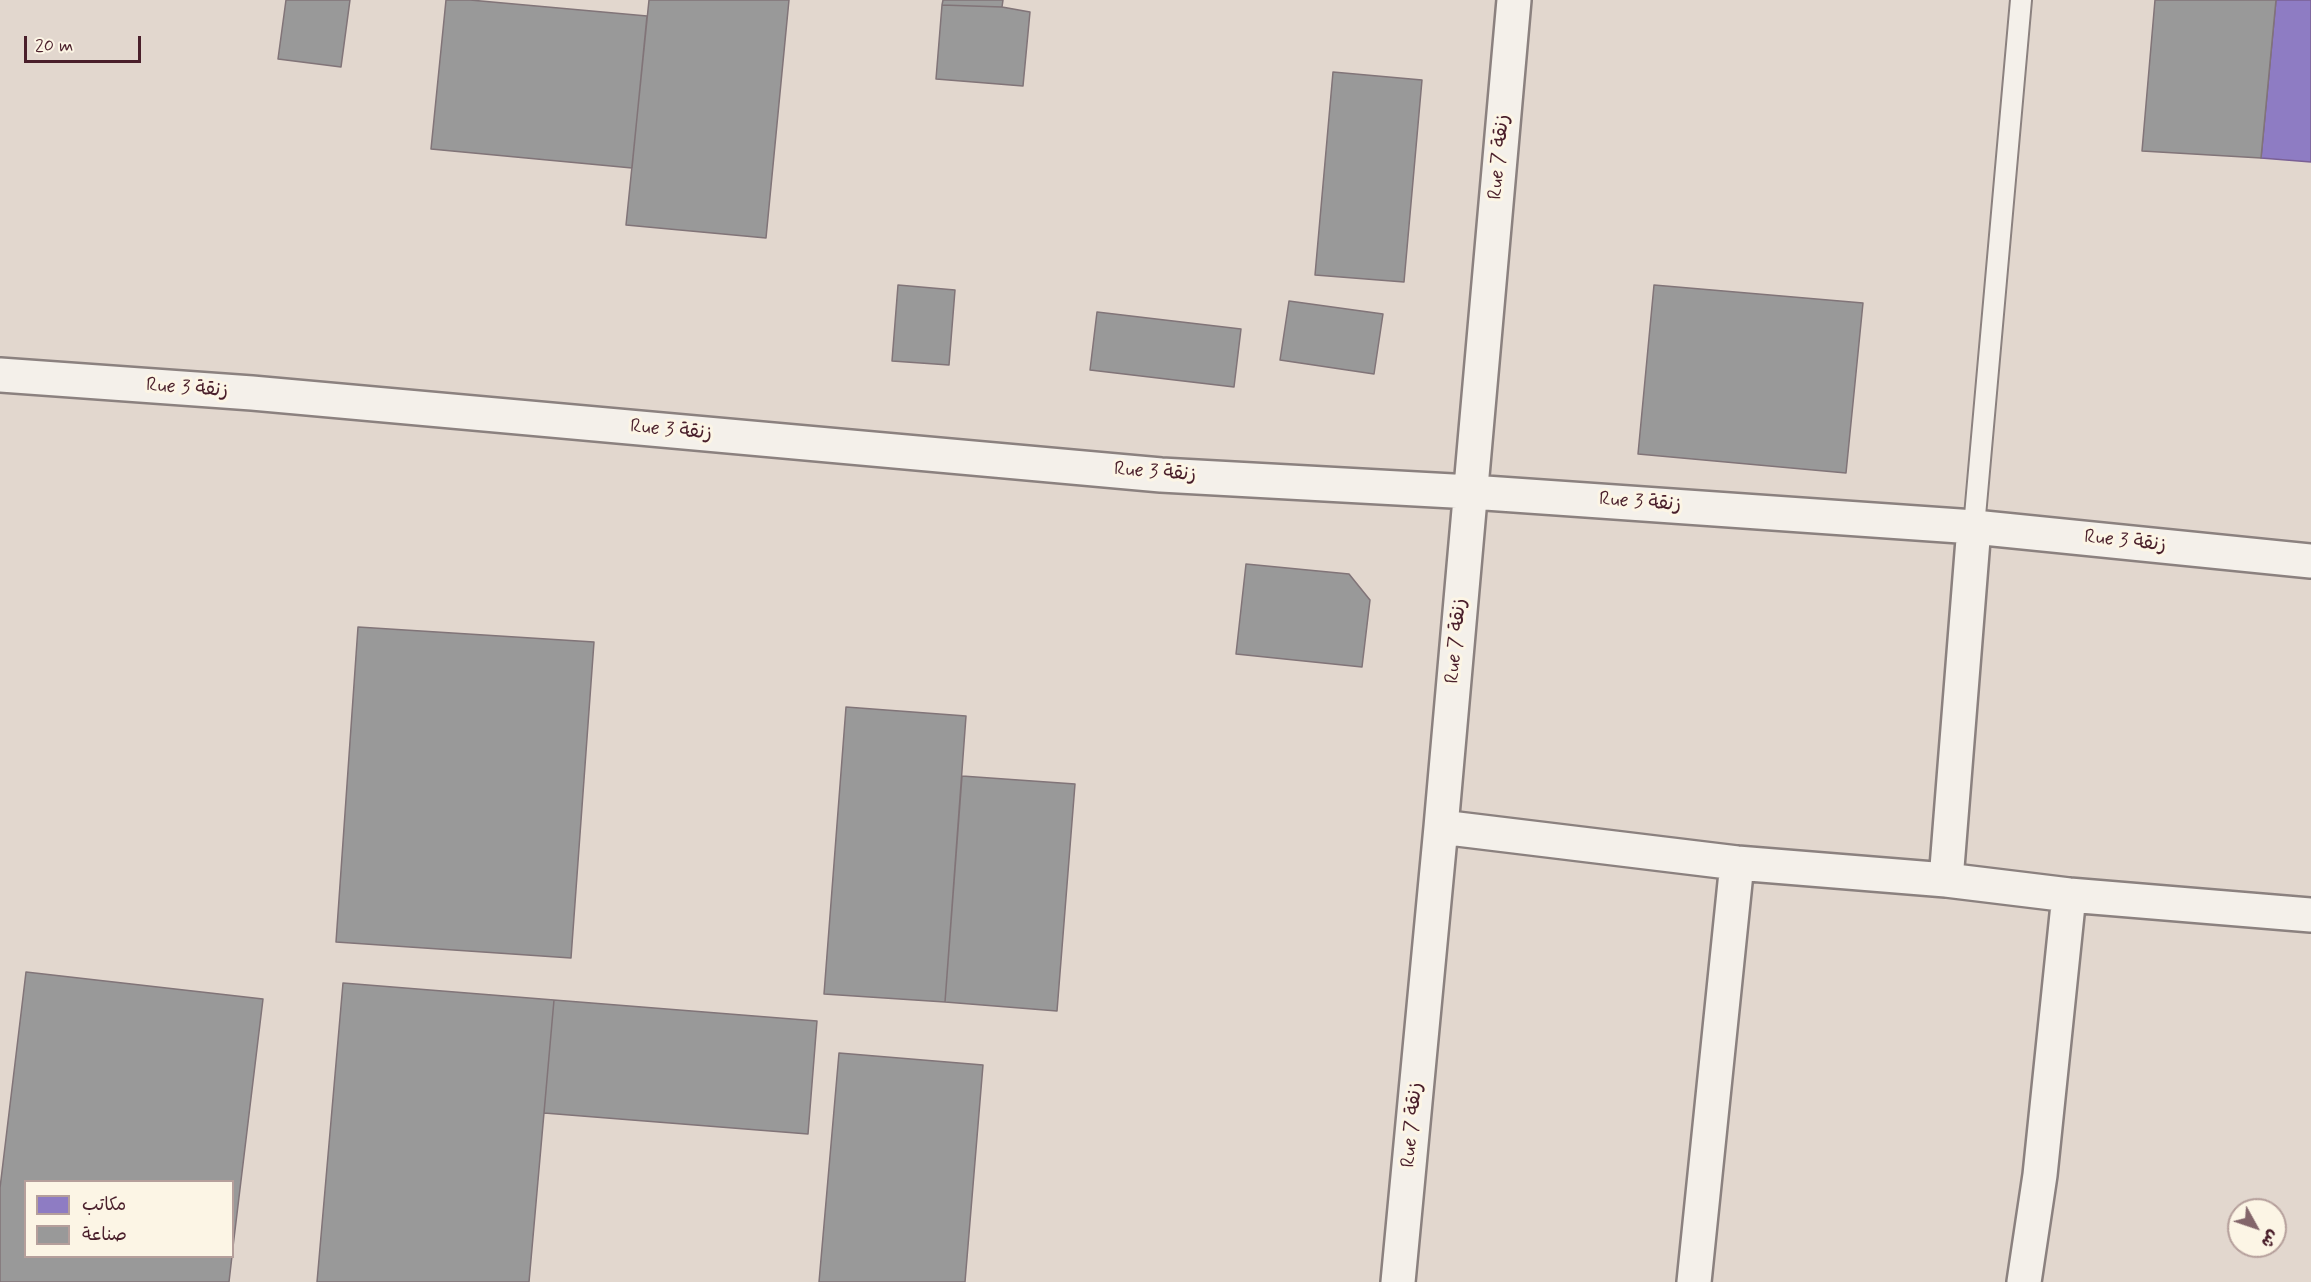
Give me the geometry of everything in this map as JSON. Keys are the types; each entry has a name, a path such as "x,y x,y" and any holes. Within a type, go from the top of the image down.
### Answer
{"street":[{"name":"Rue 7 زنقة","path":"1398,1282 1441,827 1514,0"},
{"name":"Rue 3 زنقة","path":"0,375 252,393 1161,475 1471,492 1974,527 2311,561"},
{"path":"1946,880 1974,527"},
{"path":"1441,827 1737,863 1946,880 2069,895 2311,915"},
{"path":"1694,1282 1737,863"},
{"path":"2024,1282 2040,1175 2069,895"}],"lane":[{"path":"1974,527 2021,0"}],"shaded area":[{"path":"0,0 2311,0 2311,1282 0,1282"}],"building: مكاتب":[{"path":"2276,0 2311,0 2311,162 2261,158"}],"building: صناعة":[{"path":"286,0 350,0 341,67 278,59"},
{"path":"446,0 470,0 647,16 632,168 431,149"},
{"path":"649,0 789,0 766,238 626,225"},
{"path":"943,0 1003,0 1002,7 942,5"},
{"path":"2155,0 2276,0 2261,158 2142,151"},
{"path":"942,5 1002,7 1030,12 1023,86 936,79"},
{"path":"1333,72 1422,80 1404,282 1315,275"},
{"path":"898,285 955,290 949,365 892,361"},
{"path":"1654,285 1863,303 1846,473 1638,454"},
{"path":"1289,301 1383,314 1374,374 1280,360"},
{"path":"1097,312 1241,329 1234,387 1090,370"},
{"path":"1246,564 1349,574 1370,600 1362,667 1236,654"},
{"path":"358,627 594,642 571,958 336,942"},
{"path":"846,707 966,716 945,1002 824,994"},
{"path":"962,776 1075,784 1057,1011 945,1002"},
{"path":"26,972 263,999 234,1238 234,1180 24,1180 24,1258 232,1258 229,1282 0,1282 0,1188"},
{"path":"343,983 554,1000 529,1282 317,1282"},
{"path":"554,1000 817,1021 808,1134 544,1113"},
{"path":"839,1053 983,1065 965,1282 819,1282"}]}
